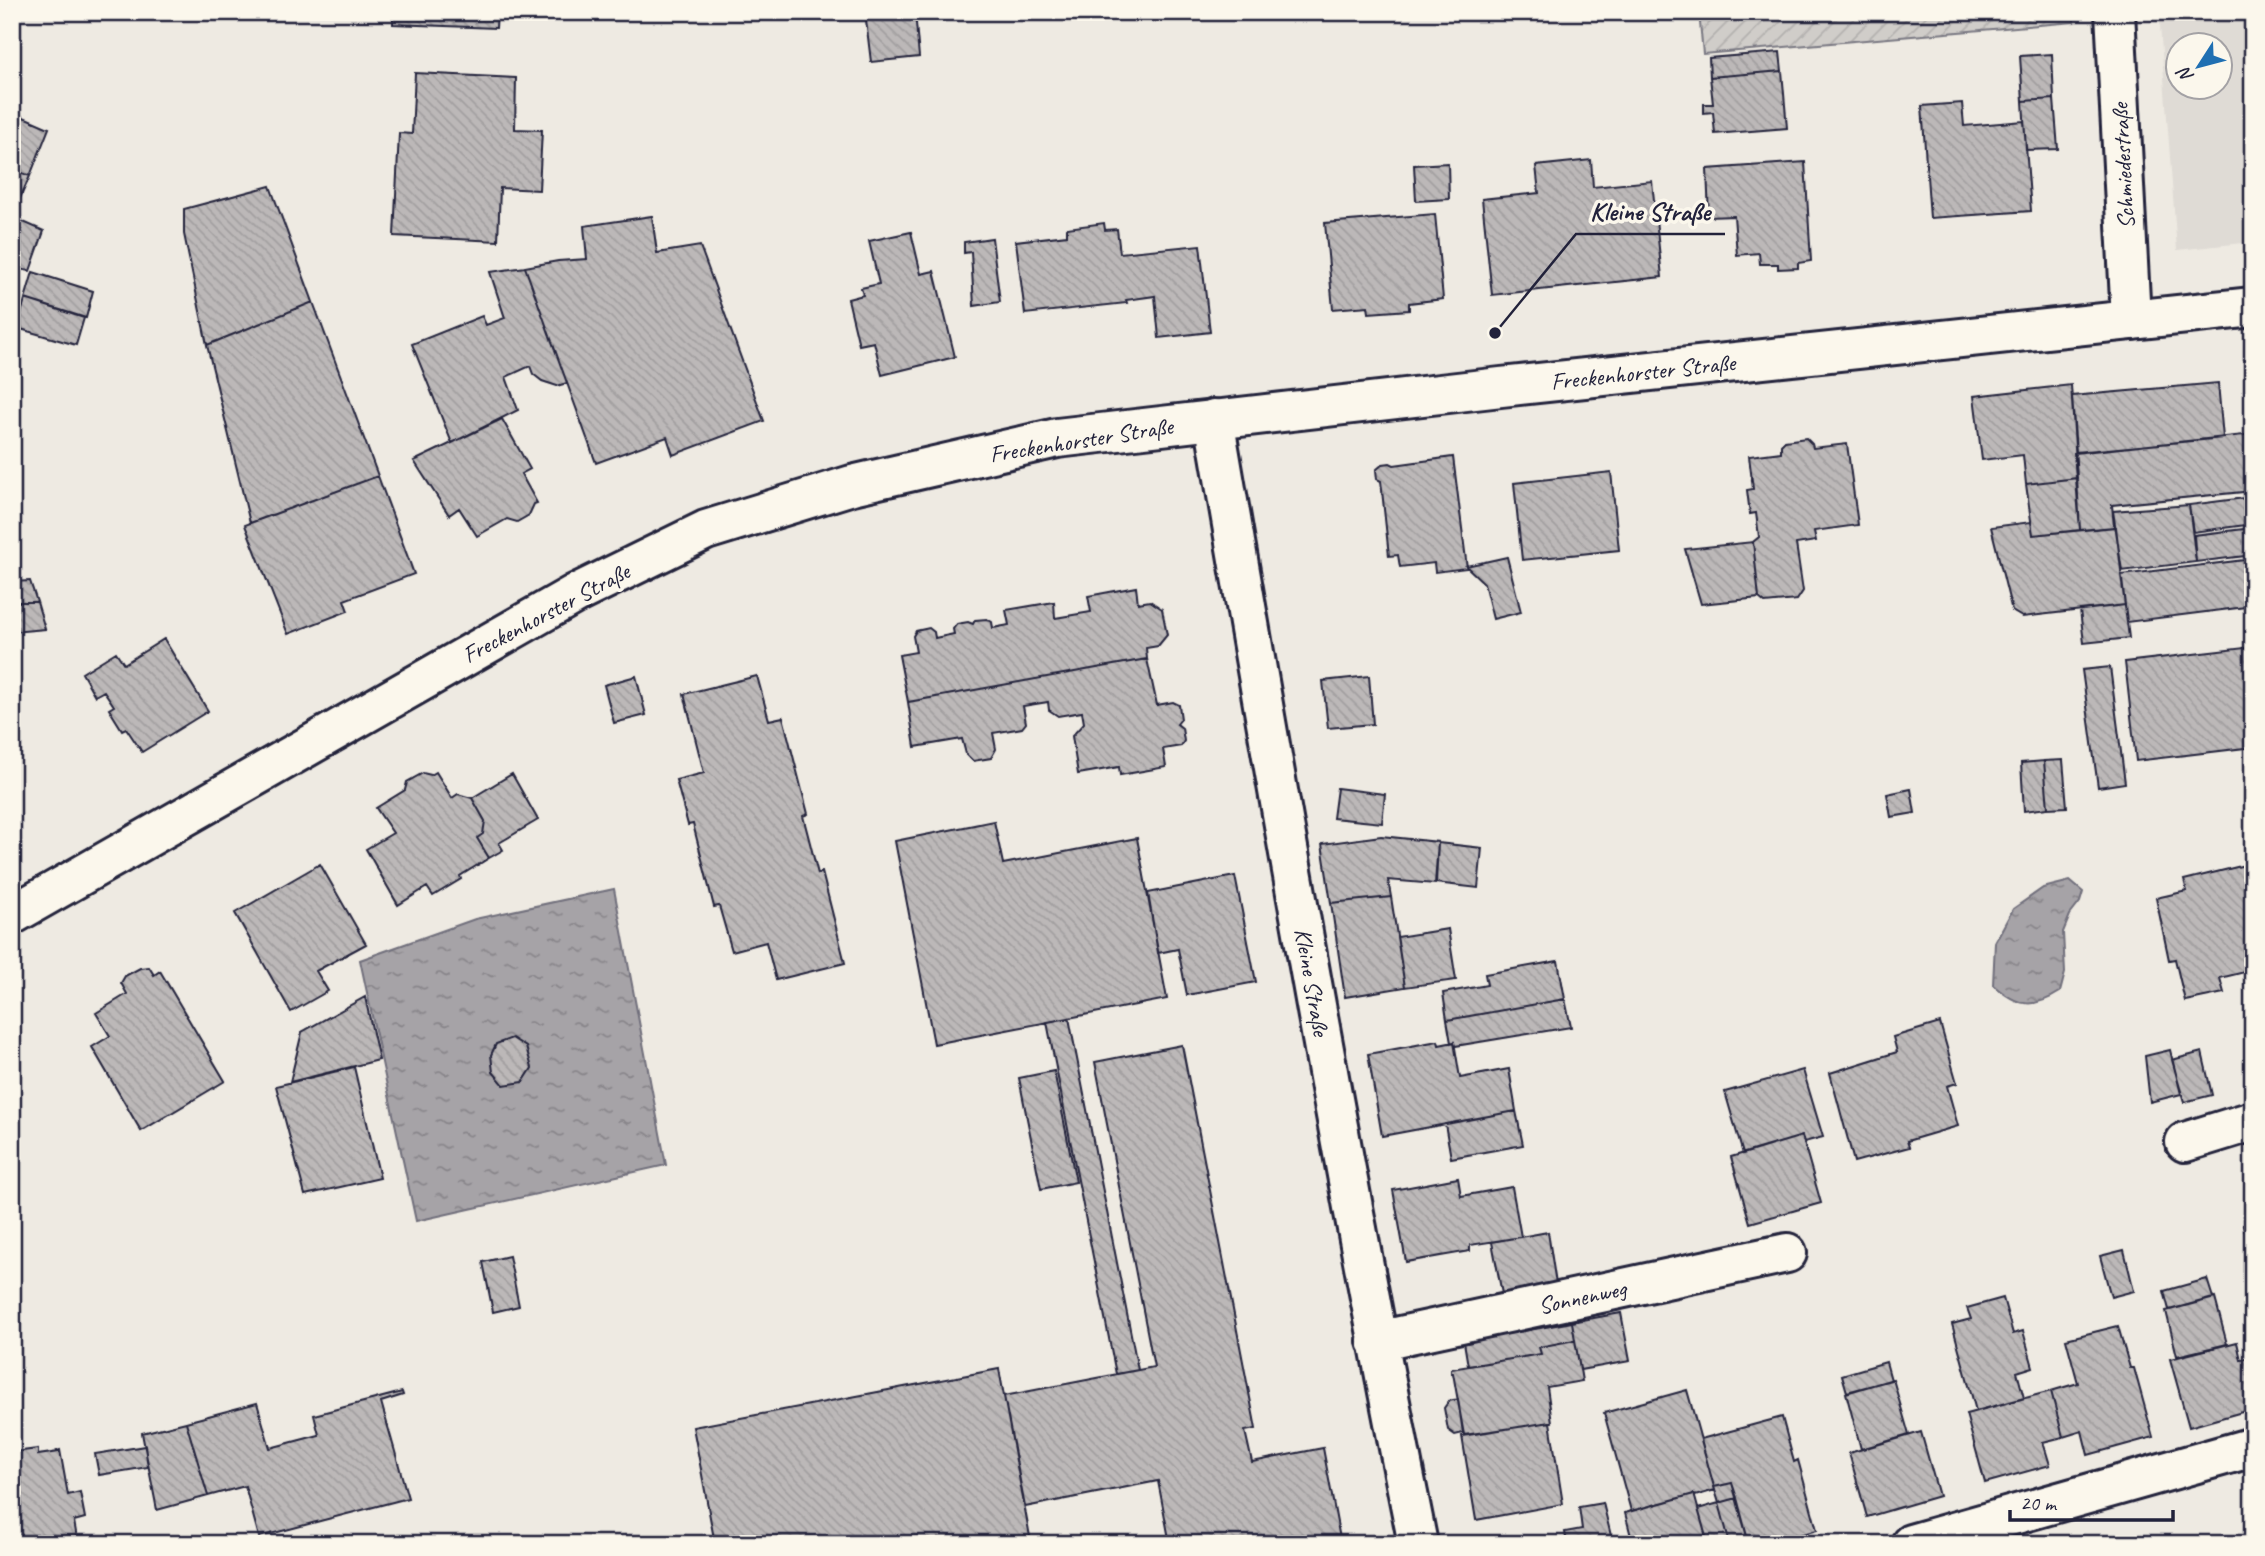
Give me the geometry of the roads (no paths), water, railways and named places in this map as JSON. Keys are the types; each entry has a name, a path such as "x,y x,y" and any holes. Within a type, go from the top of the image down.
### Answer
{"main road":[{"name":"Schmiedestraße","path":"2115,12 2132,320"},
{"name":"Freckenhorster Straße","path":"12,915 575,594 706,530 852,485 1056,438 2253,306"},
{"name":"Kleine Straße","path":"1214,419 1273,769 1377,1341 1418,1544"},
{"path":"2185,1142 2253,1121"},
{"name":"Sonnenweg","path":"1377,1341 1787,1253"},
{"path":"1911,1544 2253,1447"}],"water":[{"path":"2070,881 2083,892 2063,932 2065,973 2060,992 2033,1003 2017,1001 1993,985 1995,942 2013,909 2043,888"},
{"path":"614,889 666,1165 416,1221 360,960 475,919"}],"place":[{"name":"Kleine Straße","path":"1495,333"}]}
